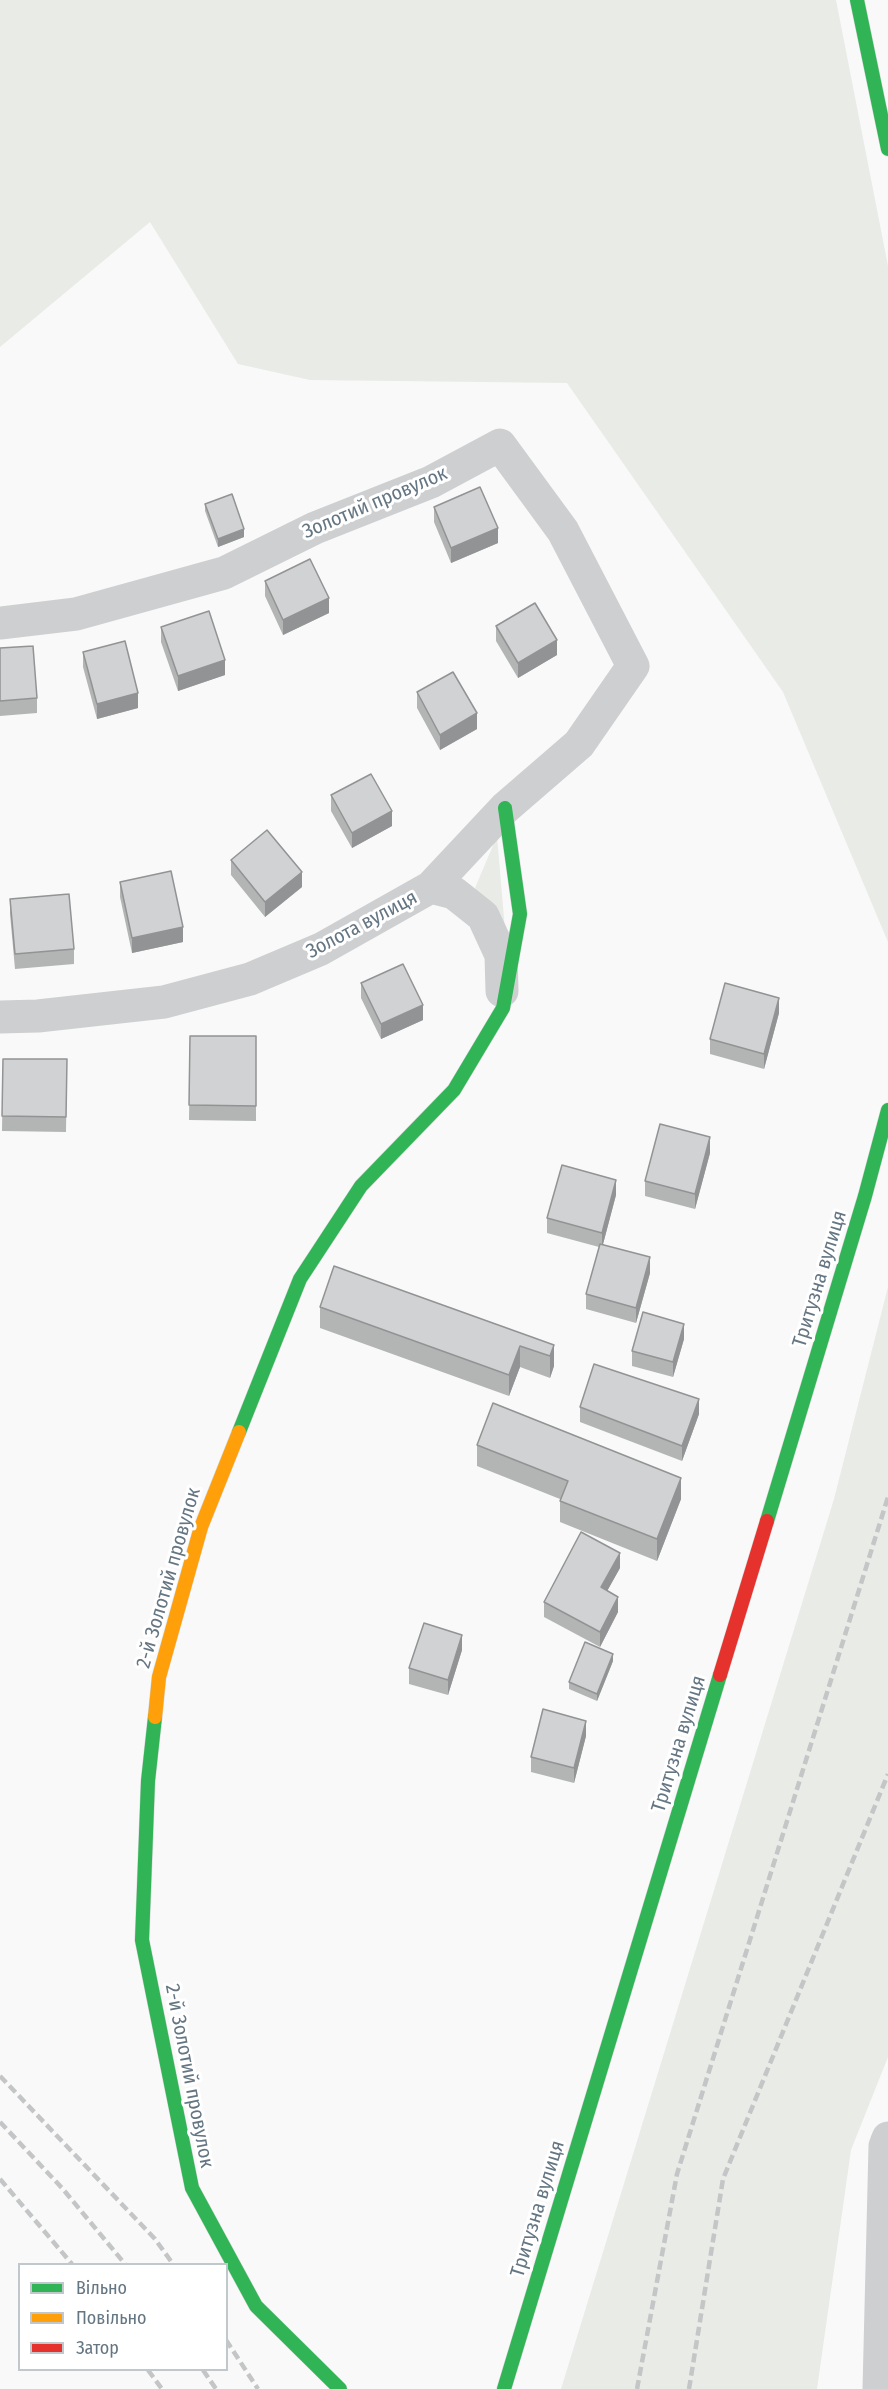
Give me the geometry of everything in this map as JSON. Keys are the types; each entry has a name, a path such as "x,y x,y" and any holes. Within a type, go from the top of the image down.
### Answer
{"street":[{"path":"857,0 888,149"},
{"name":"Золотий провулок","path":"0,623 76,614 224,573 315,528 431,482 500,445 563,531 633,666"},
{"name":"Золота вулиця","path":"0,1017 38,1017 164,1002 250,980 321,949 431,887 505,808 579,744 633,666"},
{"name":"2-й Золотий провулок","path":"340,2389 256,2306 192,2188 142,1940 148,1781 159,1677 201,1527 300,1279 361,1186 454,1090 503,1008 520,914 505,808"},
{"path":"431,887 454,893 483,916 501,955 503,1008"},
{"name":"Тритузна вулиця","path":"504,2389 865,1197 888,1110"},
{"path":"879,2389 885,2146 888,2138"}],"shaded area":[{"path":"0,0 836,0 888,266 888,942 783,692 567,383 310,380 238,364 150,222 0,347"},
{"path":"497,836 506,942 475,888"},
{"path":"888,1287 888,2057 851,2150 817,2389 561,2389 834,1499"}],"building":[{"path":"480,487 498,528 451,548 434,507"},
{"path":"232,494 244,529 218,539 205,504"},
{"path":"310,559 329,598 283,620 265,581"},
{"path":"535,603 557,640 518,663 496,626"},
{"path":"209,611 225,660 178,676 161,627"},
{"path":"125,641 138,693 97,704 83,652"},
{"path":"33,646 37,698 0,701 0,648"},
{"path":"453,672 477,713 440,735 417,692"},
{"path":"371,774 392,811 352,833 331,795"},
{"path":"267,830 302,872 265,902 231,860"},
{"path":"171,871 183,927 132,938 120,882"},
{"path":"69,894 74,949 15,954 10,899"},
{"path":"403,964 423,1005 381,1024 361,983"},
{"path":"725,983 779,998 764,1054 710,1039"},
{"path":"190,1036 256,1036 256,1106 189,1105"},
{"path":"3,1059 67,1059 66,1117 2,1116"},
{"path":"660,1124 710,1137 695,1194 645,1181"},
{"path":"562,1165 616,1180 602,1233 547,1218"},
{"path":"600,1244 650,1257 636,1308 586,1294"},
{"path":"334,1266 554,1345 550,1356 520,1346 509,1375 320,1307"},
{"path":"643,1312 684,1324 673,1362 632,1351"},
{"path":"594,1364 699,1399 682,1446 580,1407"},
{"path":"493,1403 681,1478 657,1539 560,1501 568,1481 477,1445"},
{"path":"581,1532 620,1553 601,1587 618,1597 600,1632 544,1602"},
{"path":"424,1623 462,1635 448,1680 409,1668"},
{"path":"585,1642 613,1654 597,1694 569,1682"},
{"path":"543,1709 586,1721 574,1768 531,1757"}],"railway":[{"path":"637,2389 677,2174 888,1497"},
{"path":"689,2389 723,2179 888,1774"},
{"path":"0,2076 155,2239 172,2263"},
{"path":"0,2122 62,2188 124,2263"},
{"path":"0,2179 71,2263"},
{"path":"228,2343 258,2389"},
{"path":"149,2371 162,2389"},
{"path":"204,2371 216,2389"}],"traffic: fast":[{"path":"857,0 888,149"},
{"path":"239,1432 300,1279 361,1186 454,1090 503,1008 520,914 505,808"},
{"path":"767,1521 865,1196 888,1110"},
{"path":"504,2389 720,1675"},
{"path":"155,1717 148,1781 142,1940 192,2188 256,2306 340,2389"}],"traffic: slow":[{"path":"155,1717 159,1677 201,1527 239,1432"}],"traffic: jam":[{"path":"720,1675 767,1521"}]}
